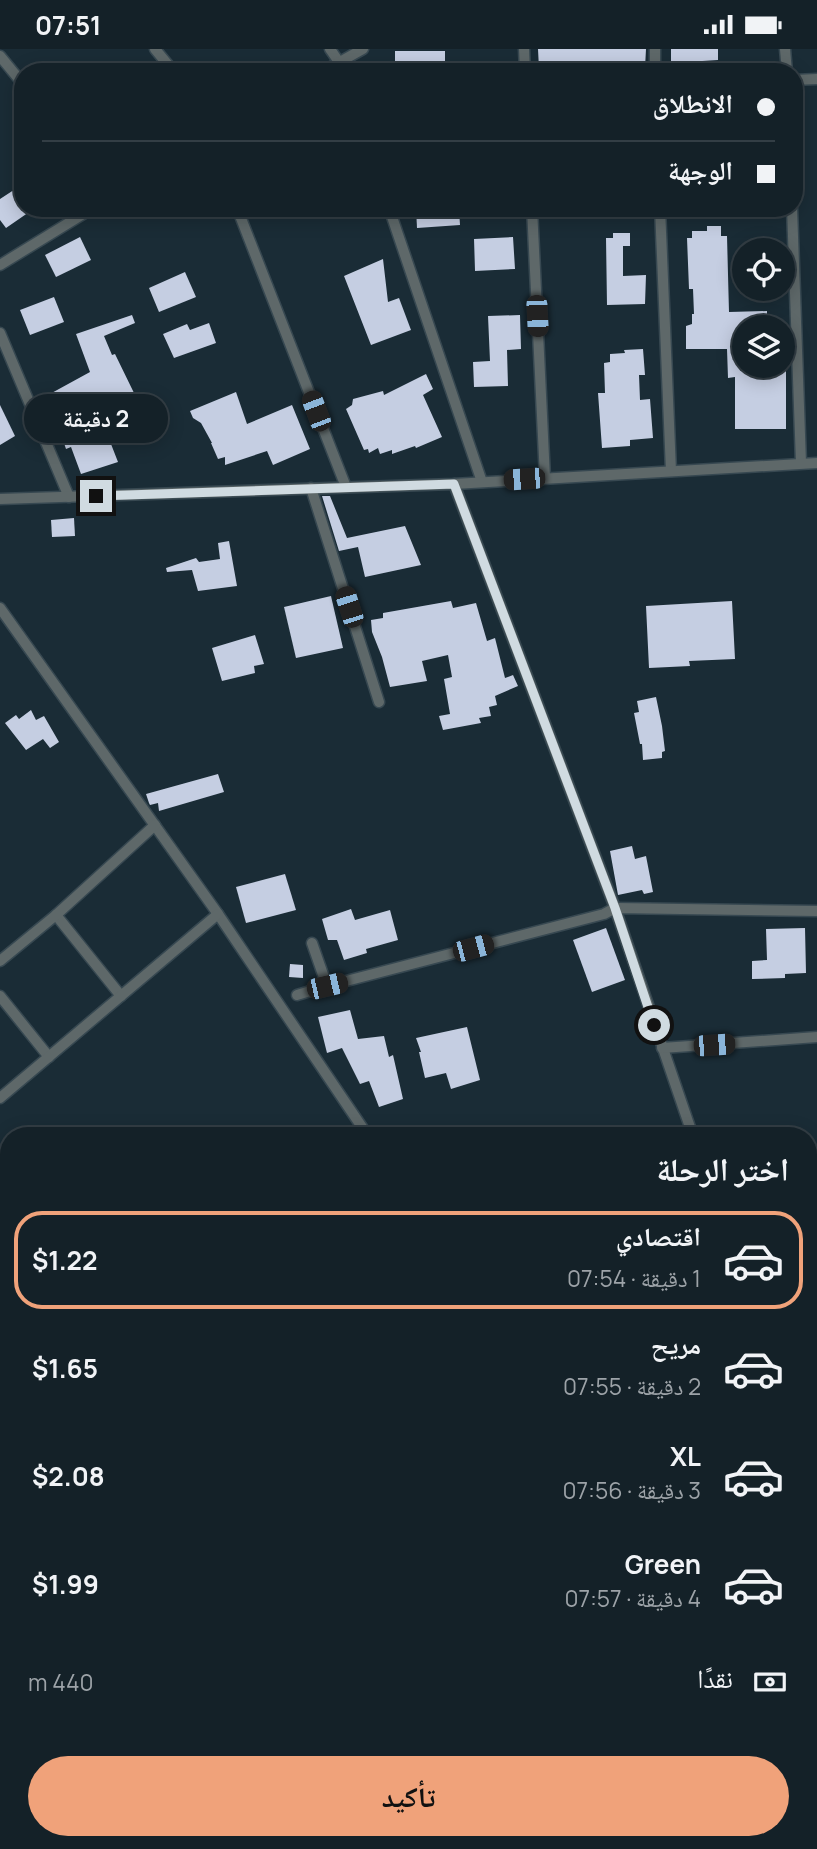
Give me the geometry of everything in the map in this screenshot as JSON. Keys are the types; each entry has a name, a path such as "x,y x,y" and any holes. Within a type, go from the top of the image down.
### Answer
{"street":[{"path":"155,49 167,63"},
{"path":"346,63 363,49"},
{"path":"0,56 14,73"},
{"path":"0,248 5,261 78,217"},
{"path":"241,217 346,487"},
{"path":"392,217 482,482"},
{"path":"532,217 545,478"},
{"path":"660,217 671,471"},
{"path":"792,217 801,463"},
{"path":"0,333 69,497"},
{"path":"0,499 454,484 817,463"},
{"path":"454,484 615,908 690,1127"},
{"path":"312,488 379,702"},
{"path":"0,608 218,914 362,1127"},
{"path":"0,961 56,915 155,825"},
{"path":"298,995 615,908 817,911"},
{"path":"0,1098 218,914"},
{"path":"56,915 121,996"},
{"path":"312,943 327,986"},
{"path":"0,996 49,1057"},
{"path":"662,1048 817,1037"}],"building":[{"path":"538,49 646,49 645,63 539,63"},
{"path":"671,49 718,49 718,60 671,63"},
{"path":"395,51 445,51 445,63 395,63"},
{"path":"14,190 14,217 22,217 6,228 0,220 0,199"},
{"path":"416,217 460,217 460,225 417,228"},
{"path":"707,226 721,226 721,236 727,236 729,312 767,311 767,315 732,315 732,377 728,378 727,349 686,349 686,326 692,324 694,314 693,289 689,289 687,238 692,238 692,231 707,231"},
{"path":"613,233 630,233 630,246 623,246 623,276 646,275 645,304 607,305 606,238 613,238"},
{"path":"80,237 91,260 56,277 45,255"},
{"path":"513,237 515,269 475,271 474,239"},
{"path":"383,259 388,302 399,298 411,330 371,345 344,276"},
{"path":"185,272 196,297 159,312 149,288"},
{"path":"54,297 64,322 30,335 20,310"},
{"path":"132,315 135,323 104,336 134,393 103,405 118,442 111,444 118,462 81,474 71,447 66,449 48,395 90,372 76,334"},
{"path":"520,315 521,349 507,350 508,386 474,387 473,362 490,361 488,316"},
{"path":"209,323 216,343 174,358 163,334 187,324 190,330"},
{"path":"643,349 645,375 639,375 640,400 650,399 653,438 630,440 630,446 602,448 598,393 605,393 604,363 610,362 610,354"},
{"path":"426,374 433,389 423,395 442,437 392,454 392,450 380,454 378,448 369,453 368,449 364,450 346,409 352,405 353,399 383,391 384,395"},
{"path":"735,378 786,378 786,429 735,429"},
{"path":"236,392 247,424 292,405 310,449 273,465 267,451 225,465 225,457 218,459 201,423 193,418 190,411"},
{"path":"0,405 15,436 0,445"},
{"path":"322,496 330,496 347,538 405,526 421,565 365,577 358,547 339,551"},
{"path":"74,518 75,536 52,537 51,520"},
{"path":"229,541 237,586 198,591 192,570 167,572 166,568 196,558 199,562 220,559 218,543"},
{"path":"331,596 343,648 296,658 284,607"},
{"path":"451,601 453,608 476,603 487,641 495,638 505,678 513,675 518,686 495,696 497,705 489,707 491,716 479,718 481,723 443,730 439,716 450,714 444,679 452,677 448,655 422,661 427,681 390,687 372,632 371,620 383,618 383,613"},
{"path":"732,601 735,659 689,661 690,666 649,668 646,606"},
{"path":"255,635 264,664 254,666 255,673 222,681 212,648"},
{"path":"656,697 665,751 662,752 662,758 643,760 634,713 639,712 637,701"},
{"path":"31,710 36,720 44,716 59,742 50,748 43,739 26,750 5,723 16,715 19,719"},
{"path":"218,774 224,792 159,811 158,803 149,803 146,794"},
{"path":"632,846 635,859 646,856 653,892 644,894 642,890 618,895 610,851"},
{"path":"285,874 296,910 246,923 236,887"},
{"path":"351,909 355,920 390,910 398,940 366,949 367,953 344,960 337,940 328,940 322,919"},
{"path":"606,928 625,980 592,992 573,940"},
{"path":"805,928 806,973 785,974 785,978 752,979 752,961 767,960 766,929"},
{"path":"290,964 303,965 303,978 289,977"},
{"path":"350,1010 358,1039 384,1036 389,1057 393,1055 403,1099 379,1107 369,1081 360,1084 342,1048 327,1053 318,1017"},
{"path":"467,1027 480,1080 451,1089 446,1073 425,1078 416,1038"}],"route":[{"path":"96,496 454,484 615,908 654,1025"}]}
